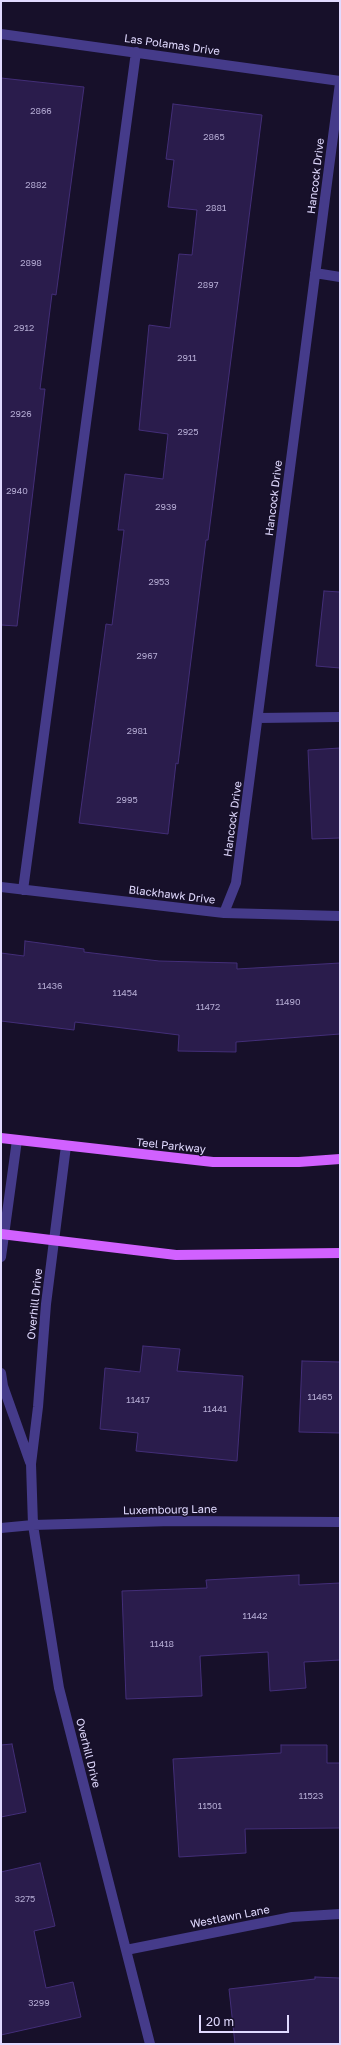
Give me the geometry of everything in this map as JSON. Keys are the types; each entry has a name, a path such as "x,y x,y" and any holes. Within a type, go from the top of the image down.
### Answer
{"main road":[{"name":"Teel Parkway","path":"1,1138 213,1162 299,1162 340,1159"},
{"path":"2,1234 176,1256 340,1253"}],"street":[{"name":"Las Polamas Drive","path":"1,34 340,82"},
{"path":"23,890 136,52"},
{"name":"Hancock Drive","path":"224,913 236,883 340,82"},
{"path":"315,273 340,277"},
{"path":"258,718 340,717"},
{"name":"Blackhawk Drive","path":"1,887 224,913 340,916"},
{"path":"1,1257 2,1234 17,1140"},
{"name":"Overhill Drive","path":"66,1146 46,1304 38,1407 31,1464 33,1525 59,1688 150,2044"},
{"name":"Overhill Drive","path":"1,1373 3,1386 31,1464"},
{"name":"Luxembourg Lane","path":"1,1528 33,1525 172,1521 340,1522"},
{"name":"Westlawn Lane","path":"126,1950 292,1917 340,1914"}],"building":[{"path":"1,78 84,87 56,295 52,294 40,389 45,389 17,626 1,625"},
{"path":"173,104 262,115 208,540 206,540 168,834 79,823 106,624 112,625 124,530 118,530 125,474 163,479 168,434 139,430 149,325 170,328 179,254 192,255 197,210 168,207 174,160 166,159"},
{"path":"324,591 340,592 340,668 316,666"},
{"path":"340,748 340,838 312,839 308,750"},
{"path":"25,941 84,949 84,952 159,961 237,963 237,969 340,963 340,1034 236,1042 236,1052 178,1051 179,1035 75,1022 74,1030 1,1021 1,953 24,956"},
{"path":"143,1346 180,1349 177,1371 243,1376 237,1461 136,1451 138,1433 100,1429 105,1368 140,1372"},
{"path":"302,1361 340,1362 340,1433 299,1432"},
{"path":"299,1575 299,1585 340,1583 340,1660 304,1662 306,1688 270,1691 268,1652 200,1656 202,1696 126,1699 122,1591 207,1588 206,1580"},
{"path":"12,1744 26,1812 1,1817 1,1745"},
{"path":"281,1745 327,1745 327,1763 340,1763 340,1828 245,1829 246,1853 179,1857 173,1759 281,1753"},
{"path":"40,1863 55,1926 34,1931 46,1988 73,1982 81,2017 1,2035 1,1872"},
{"path":"315,1977 340,1978 340,2044 235,2044 229,1989 315,1979"}]}
